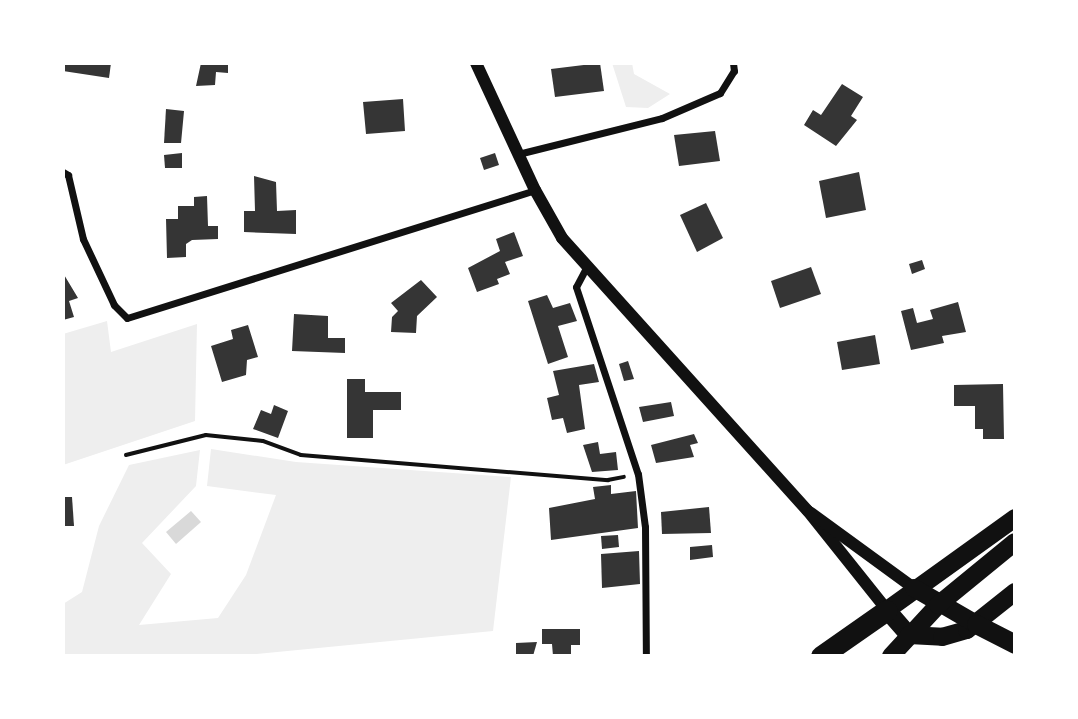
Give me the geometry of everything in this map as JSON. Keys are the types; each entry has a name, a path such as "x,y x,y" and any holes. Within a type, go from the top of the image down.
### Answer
{"highway":[{"path":"821,656 887,610"},
{"path":"976,624 1015,645"}],"main road":[{"path":"1015,518 914,588 887,610 909,635 942,638 976,624 1015,592"},
{"path":"891,656 938,605 1015,542"},
{"path":"914,588 938,605 976,624"}],"street":[{"path":"476,63 535,190 586,268 808,511 887,610"},
{"path":"518,153 685,108 720,93 734,71 733,63"},
{"path":"63,172 68,175 83,239 114,305 127,318 535,190"},
{"path":"586,268 576,287 638,474 645,527 646,656"},
{"path":"808,511 914,588"}],"path":[{"path":"125,455 206,435 263,441 301,455 608,480 638,474"}],"shaded area":[{"path":"612,63 632,63 634,74 670,94 648,108 626,107"},
{"path":"107,321 111,352 197,324 195,421 63,465 63,334"},
{"path":"211,449 296,462 511,477 493,631 235,656 63,656 63,604 82,592 99,526 129,465 200,450 196,486 142,543 171,574 139,625 218,618 246,575 276,495 207,486"},
{"path":"191,511 201,522 176,544 166,532"}],"building":[{"path":"63,63 111,63 109,78 63,71"},
{"path":"201,63 228,63 228,73 216,72 215,85 196,86"},
{"path":"600,63 604,91 555,97 551,69"},
{"path":"842,84 863,97 851,116 857,120 836,146 804,125 813,110 821,115"},
{"path":"403,99 405,131 366,134 363,102"},
{"path":"166,109 184,111 181,143 164,143"},
{"path":"715,131 720,161 679,166 674,135"},
{"path":"182,153 182,168 165,168 164,155"},
{"path":"495,153 499,165 484,170 480,158"},
{"path":"859,172 866,210 826,218 819,181"},
{"path":"254,176 276,182 277,211 296,210 296,234 244,232 244,211 255,211"},
{"path":"207,196 208,226 218,226 218,239 192,240 186,244 186,257 167,258 166,219 178,219 178,206 194,206 194,197"},
{"path":"706,203 723,238 697,252 680,215"},
{"path":"514,232 523,256 505,262 510,274 497,279 499,284 477,292 468,268 500,251 496,239"},
{"path":"922,260 925,269 912,274 909,264"},
{"path":"811,267 821,294 780,308 771,281"},
{"path":"63,273 78,298 69,301 74,317 63,320"},
{"path":"421,280 437,297 417,316 416,333 391,332 392,317 398,311 391,303"},
{"path":"547,295 553,308 570,303 577,321 558,326 568,357 548,364 528,301"},
{"path":"958,302 966,332 942,336 944,343 911,350 901,311 913,308 917,323 933,319 930,310"},
{"path":"294,314 328,316 328,338 345,338 345,353 292,351"},
{"path":"248,325 258,357 247,360 246,375 222,382 211,346 233,339 231,330"},
{"path":"875,335 880,364 842,370 837,342"},
{"path":"628,361 634,379 624,381 619,364"},
{"path":"594,364 599,382 579,385 585,429 567,433 563,418 552,420 547,398 559,395 553,371"},
{"path":"347,379 365,379 365,392 401,392 401,410 373,410 373,438 347,438"},
{"path":"1003,384 1004,439 983,439 983,429 975,429 975,406 954,406 954,385"},
{"path":"671,402 674,416 643,422 639,407"},
{"path":"274,405 288,411 278,438 253,429 261,410 271,414"},
{"path":"694,434 698,443 690,445 694,457 656,463 651,445"},
{"path":"598,442 600,454 616,452 618,470 592,472 583,445"},
{"path":"611,485 611,494 636,491 638,528 551,540 549,508 595,499 593,487"},
{"path":"63,497 72,497 74,526 63,526"},
{"path":"709,507 711,533 662,534 661,512"},
{"path":"618,535 619,547 602,549 601,536"},
{"path":"712,545 713,557 690,560 690,547"},
{"path":"639,551 640,584 602,588 601,554"},
{"path":"542,629 580,629 580,645 571,645 571,656 553,656 552,644 542,644"},
{"path":"537,642 533,656 516,656 516,643"}]}
